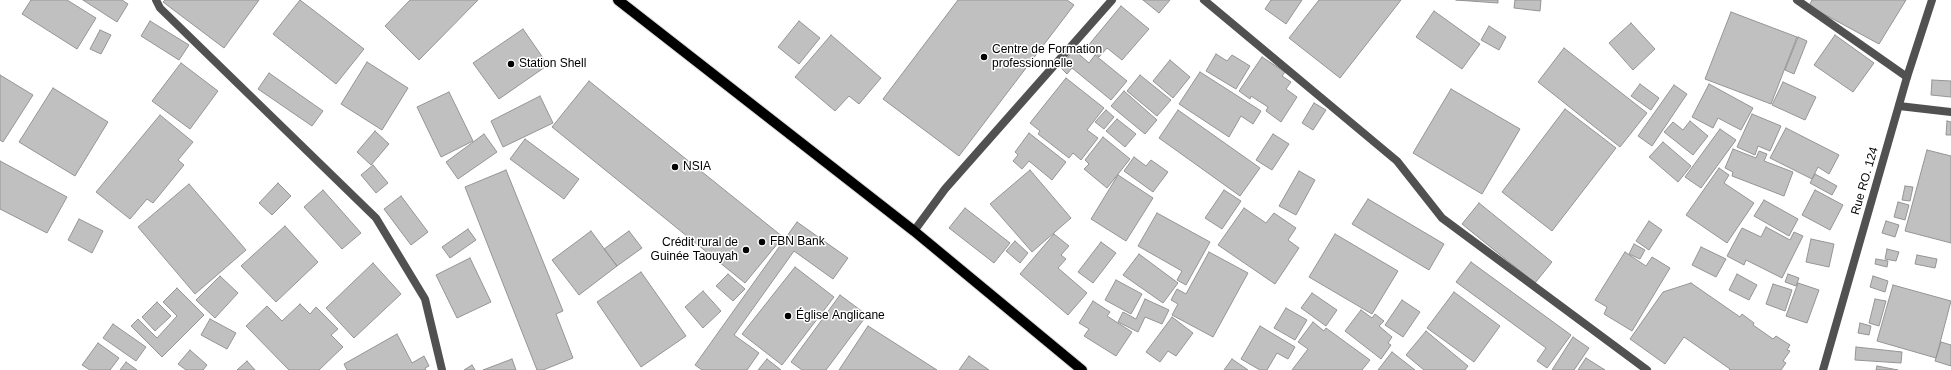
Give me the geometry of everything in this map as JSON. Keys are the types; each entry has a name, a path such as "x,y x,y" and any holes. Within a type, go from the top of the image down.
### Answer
{"main road":[{"path":"618,0 914,231 1080,369"}],"street":[{"path":"156,0 160,8 376,218 425,299 442,370"},
{"path":"914,231 945,190 1112,0"},
{"path":"1204,0 1397,162 1442,218 1647,370"},
{"path":"1797,0 1907,77"},
{"name":"Rue RO. 124","path":"1823,370 1907,77 1932,0"},
{"path":"1899,106 1951,112"}],"building":[{"path":"31,0 67,0 96,18 77,49 22,14"},
{"path":"83,0 122,0 128,4 117,22"},
{"path":"165,0 259,0 224,48 163,2"},
{"path":"300,0 364,49 336,84 273,34"},
{"path":"410,0 478,0 419,60 385,26"},
{"path":"958,0 1067,0 1074,5 959,156 883,99"},
{"path":"1143,0 1170,0 1159,13"},
{"path":"1271,0 1302,0 1286,24 1265,9"},
{"path":"1319,0 1401,0 1340,78 1289,38"},
{"path":"1456,0 1498,0 1498,3"},
{"path":"1515,0 1541,0 1540,11 1514,8"},
{"path":"1812,0 1906,0 1879,44 1809,6"},
{"path":"1121,6 1149,29 1122,60 1107,48 1099,57 1087,47"},
{"path":"1434,11 1480,44 1462,69 1416,37"},
{"path":"1731,12 1797,37 1771,104 1705,79"},
{"path":"150,21 189,45 179,60 141,36"},
{"path":"799,21 820,38 799,64 778,47"},
{"path":"1631,23 1655,49 1633,70 1609,43"},
{"path":"1489,26 1506,37 1499,50 1481,40"},
{"name":"Station Shell","path":"523,29 548,65 499,99 473,63"},
{"path":"100,30 111,35 101,54 90,49"},
{"path":"831,35 881,78 859,104 849,96 835,111 795,77"},
{"path":"1835,35 1874,63 1853,92 1814,65"},
{"path":"1798,37 1807,41 1794,74 1785,70"},
{"path":"1564,48 1647,113 1620,147 1538,82"},
{"path":"1074,50 1089,63 1095,55 1127,81 1111,100 1072,68 1067,74 1060,67"},
{"path":"1216,54 1227,61 1232,55 1250,66 1236,89 1206,71"},
{"path":"1262,57 1285,72 1282,76 1291,82 1286,89 1297,97 1281,122 1266,111 1268,107 1251,96 1250,99 1239,91"},
{"path":"1170,60 1190,77 1173,98 1153,81"},
{"path":"367,62 408,88 382,130 341,104"},
{"path":"181,63 218,91 190,129 152,101"},
{"path":"1200,72 1261,111 1253,124 1241,116 1229,137 1179,104"},
{"path":"269,73 323,111 312,126 258,89"},
{"path":"0,75 33,95 3,142 0,140"},
{"path":"1140,75 1171,100 1157,116 1127,91"},
{"path":"1066,78 1104,108 1087,130 1098,138 1081,160 1073,153 1069,158 1038,134 1040,131 1030,123"},
{"path":"1932,80 1951,81 1951,97 1931,95"},
{"path":"589,81 783,237 745,283 552,127"},
{"path":"1783,82 1816,97 1805,120 1772,105"},
{"path":"1640,84 1659,98 1651,110 1631,96"},
{"path":"1709,84 1753,108 1741,130 1718,118 1713,128 1692,117"},
{"path":"1674,85 1687,94 1652,146 1638,136"},
{"path":"53,88 108,122 75,176 19,142"},
{"path":"1451,89 1520,129 1482,194 1413,153"},
{"path":"1124,91 1157,120 1145,134 1111,106"},
{"path":"449,92 473,141 441,157 417,107"},
{"path":"540,96 553,123 503,147 491,121"},
{"path":"1314,103 1326,110 1313,130 1302,123"},
{"path":"1565,109 1616,148 1552,231 1502,192"},
{"path":"1106,110 1114,117 1104,129 1095,122"},
{"path":"1178,110 1260,168 1240,196 1159,138"},
{"path":"1752,114 1781,126 1770,151 1758,146 1755,155 1737,147"},
{"path":"160,115 193,142 178,160 184,165 153,203 147,199 130,219 96,192"},
{"path":"1117,119 1136,134 1125,147 1106,131"},
{"path":"1690,121 1708,136 1693,155 1664,132 1673,122 1683,130"},
{"path":"1947,121 1951,122 1951,135 1946,135"},
{"path":"1786,128 1839,155 1829,174 1818,167 1812,179 1770,158"},
{"path":"1720,129 1736,140 1701,188 1685,177"},
{"path":"375,131 389,144 371,165 357,152"},
{"path":"1029,133 1066,162 1052,180 1029,161 1022,169 1013,161 1018,155 1015,152"},
{"path":"484,134 497,152 458,179 446,162"},
{"path":"1273,134 1289,144 1272,170 1256,160"},
{"path":"1103,137 1130,159 1107,188 1084,169 1089,164 1085,160"},
{"path":"525,139 579,179 564,199 510,159"},
{"path":"1663,142 1691,166 1678,182 1649,157"},
{"path":"1733,149 1756,158 1759,151 1767,154 1764,161 1793,172 1784,196 1732,176 1733,172 1725,168"},
{"path":"1927,150 1951,156 1951,243 1905,231"},
{"path":"1134,157 1146,166 1151,160 1168,172 1153,192 1124,171"},
{"path":"0,161 67,197 47,233 0,209"},
{"path":"373,165 388,183 376,193 361,175"},
{"path":"1719,168 1729,175 1724,183 1754,203 1727,243 1686,215"},
{"path":"506,170 563,311 556,314 573,358 543,370 537,370 465,187"},
{"path":"1030,170 1071,218 1032,252 990,204"},
{"path":"1299,171 1315,180 1296,215 1279,206"},
{"path":"1815,174 1837,186 1832,195 1810,183"},
{"path":"1118,175 1153,198 1126,241 1091,219"},
{"path":"278,183 291,196 272,215 259,203"},
{"path":"189,184 246,250 195,294 138,227"},
{"path":"1905,186 1913,187 1910,201 1902,200"},
{"path":"323,190 361,233 342,249 304,207"},
{"path":"1224,190 1241,201 1222,229 1205,218"},
{"path":"1815,190 1843,205 1830,230 1802,215"},
{"path":"401,196 428,232 411,245 384,209"},
{"path":"1368,199 1444,244 1429,270 1352,224"},
{"path":"1764,200 1798,219 1789,236 1754,216"},
{"path":"1898,202 1909,205 1905,220 1894,217"},
{"path":"1479,203 1552,262 1535,283 1462,224"},
{"path":"965,208 1010,243 994,263 949,228"},
{"path":"1244,208 1266,223 1274,213 1296,228 1288,240 1299,248 1275,284 1218,245"},
{"path":"1157,213 1210,242 1186,285 1177,280 1182,271 1138,246"},
{"path":"79,219 103,231 92,253 68,240"},
{"path":"1649,221 1662,230 1649,250 1636,241"},
{"path":"1886,221 1899,225 1895,237 1882,233"},
{"path":"797,222 848,258 833,279 794,251 734,335 759,353 747,370 702,370 695,365"},
{"path":"285,226 318,262 276,302 241,266"},
{"path":"1766,227 1790,240 1794,232 1803,236 1782,278 1746,260 1744,265 1727,256 1742,228 1761,237"},
{"path":"468,229 476,240 450,258 442,247"},
{"path":"591,231 617,266 579,295 552,260"},
{"path":"629,231 642,248 617,266 604,249"},
{"path":"1054,234 1069,246 1061,255 1066,259 1058,268 1087,293 1068,315 1020,274"},
{"path":"1335,234 1398,271 1372,314 1309,277"},
{"path":"1811,239 1834,244 1829,267 1806,262"},
{"path":"1015,241 1028,253 1020,263 1006,251"},
{"path":"1101,242 1116,253 1093,283 1078,272"},
{"path":"1634,244 1645,250 1640,259 1629,254"},
{"path":"1701,247 1726,259 1716,277 1692,265"},
{"path":"1887,249 1899,252 1896,261 1885,259"},
{"path":"1209,252 1248,273 1213,337 1172,315 1178,304 1171,300 1177,289 1186,294"},
{"path":"1625,252 1646,266 1652,257 1670,268 1632,331 1604,314 1607,307 1595,300"},
{"path":"1139,254 1178,283 1163,303 1123,275"},
{"path":"1917,255 1937,259 1935,268 1915,264"},
{"path":"470,258 491,302 457,318 436,275"},
{"path":"1876,259 1888,261 1887,267 1875,264"},
{"path":"1471,262 1571,335 1547,368 1537,361 1546,348 1456,282"},
{"path":"373,263 401,294 354,338 326,308"},
{"name":"Église Anglicane","path":"795,267 834,297 782,365 742,334"},
{"path":"641,272 686,336 641,367 597,302"},
{"path":"728,274 745,289 733,301 716,286"},
{"path":"1737,274 1757,285 1749,300 1729,290"},
{"path":"1788,274 1799,278 1796,286 1785,282"},
{"path":"220,276 238,293 215,318 196,300"},
{"path":"1873,276 1888,281 1885,292 1870,287"},
{"path":"1116,280 1142,294 1131,314 1105,300"},
{"path":"1691,283 1740,317 1742,314 1754,323 1753,325 1773,339 1776,336 1790,345 1787,350 1790,351 1783,361 1786,363 1781,370 1729,370 1730,369 1684,337 1665,364 1630,339 1663,292"},
{"path":"1798,283 1819,290 1807,323 1786,316"},
{"path":"1773,284 1792,290 1785,311 1766,304"},
{"path":"1893,285 1951,301 1936,358 1877,341"},
{"path":"177,288 204,315 162,357 131,326 138,319 157,338 177,316 163,302"},
{"path":"703,291 721,311 703,328 685,307"},
{"path":"1454,292 1500,326 1474,362 1427,328"},
{"path":"1312,293 1337,310 1326,326 1301,308"},
{"path":"840,295 867,315 826,370 802,370 791,362"},
{"path":"1145,299 1169,310 1162,324 1145,317 1138,332 1118,322 1123,312 1136,319"},
{"path":"1875,299 1886,301 1879,326 1869,323"},
{"path":"1402,300 1420,312 1403,337 1385,325"},
{"path":"1093,301 1110,312 1107,316 1132,332 1116,356 1084,336 1089,329 1079,323"},
{"path":"157,302 171,316 155,331 142,317"},
{"path":"300,304 310,314 316,307 338,329 331,335 343,347 319,370 289,370 246,326 267,306 282,321"},
{"path":"1286,308 1307,320 1295,340 1274,328"},
{"path":"1361,310 1372,318 1375,314 1384,321 1379,326 1392,337 1388,343 1391,345 1381,359 1345,331"},
{"path":"1172,317 1193,333 1176,356 1168,351 1160,362 1146,352"},
{"path":"210,319 236,333 227,349 201,335"},
{"path":"1313,322 1324,331 1326,328 1370,360 1362,370 1292,370 1308,349 1298,342"},
{"path":"1860,323 1871,326 1869,335 1858,333"},
{"path":"113,324 146,347 136,361 103,338"},
{"path":"868,326 937,370 839,370"},
{"path":"1260,326 1295,347 1288,359 1277,353 1267,370 1260,370 1241,359"},
{"path":"1426,331 1468,366 1465,370 1424,370 1406,355"},
{"path":"397,334 412,363 424,356 429,366 425,368 426,370 347,370 344,364"},
{"path":"1573,337 1589,348 1574,370 1552,370"},
{"path":"1941,342 1951,345 1951,366 1935,361"},
{"path":"98,343 119,358 110,370 90,370 82,365"},
{"path":"1856,347 1902,352 1901,363 1855,360"},
{"path":"190,350 207,365 203,370 186,370 178,364"},
{"path":"1392,352 1415,370 1378,370"},
{"path":"969,356 989,370 959,370"},
{"path":"1586,358 1605,370 1578,370"},
{"path":"512,359 516,370 483,370"},
{"path":"767,359 781,370 758,370"},
{"path":"1232,359 1248,370 1224,370"},
{"path":"247,361 255,370 237,370"},
{"path":"126,362 137,370 120,370"},
{"path":"472,365 475,370 464,370"},
{"path":"1877,366 1898,370 1876,370"}],"place":[{"name":"Centre de Formation professionnelle","path":"984,57"},
{"name":"Station Shell","path":"511,64"},
{"name":"NSIA","path":"675,167"},
{"name":"FBN Bank","path":"762,242"},
{"name":"Crédit rural de Guinée Taouyah","path":"746,250"},
{"name":"Église Anglicane","path":"788,316"}]}
